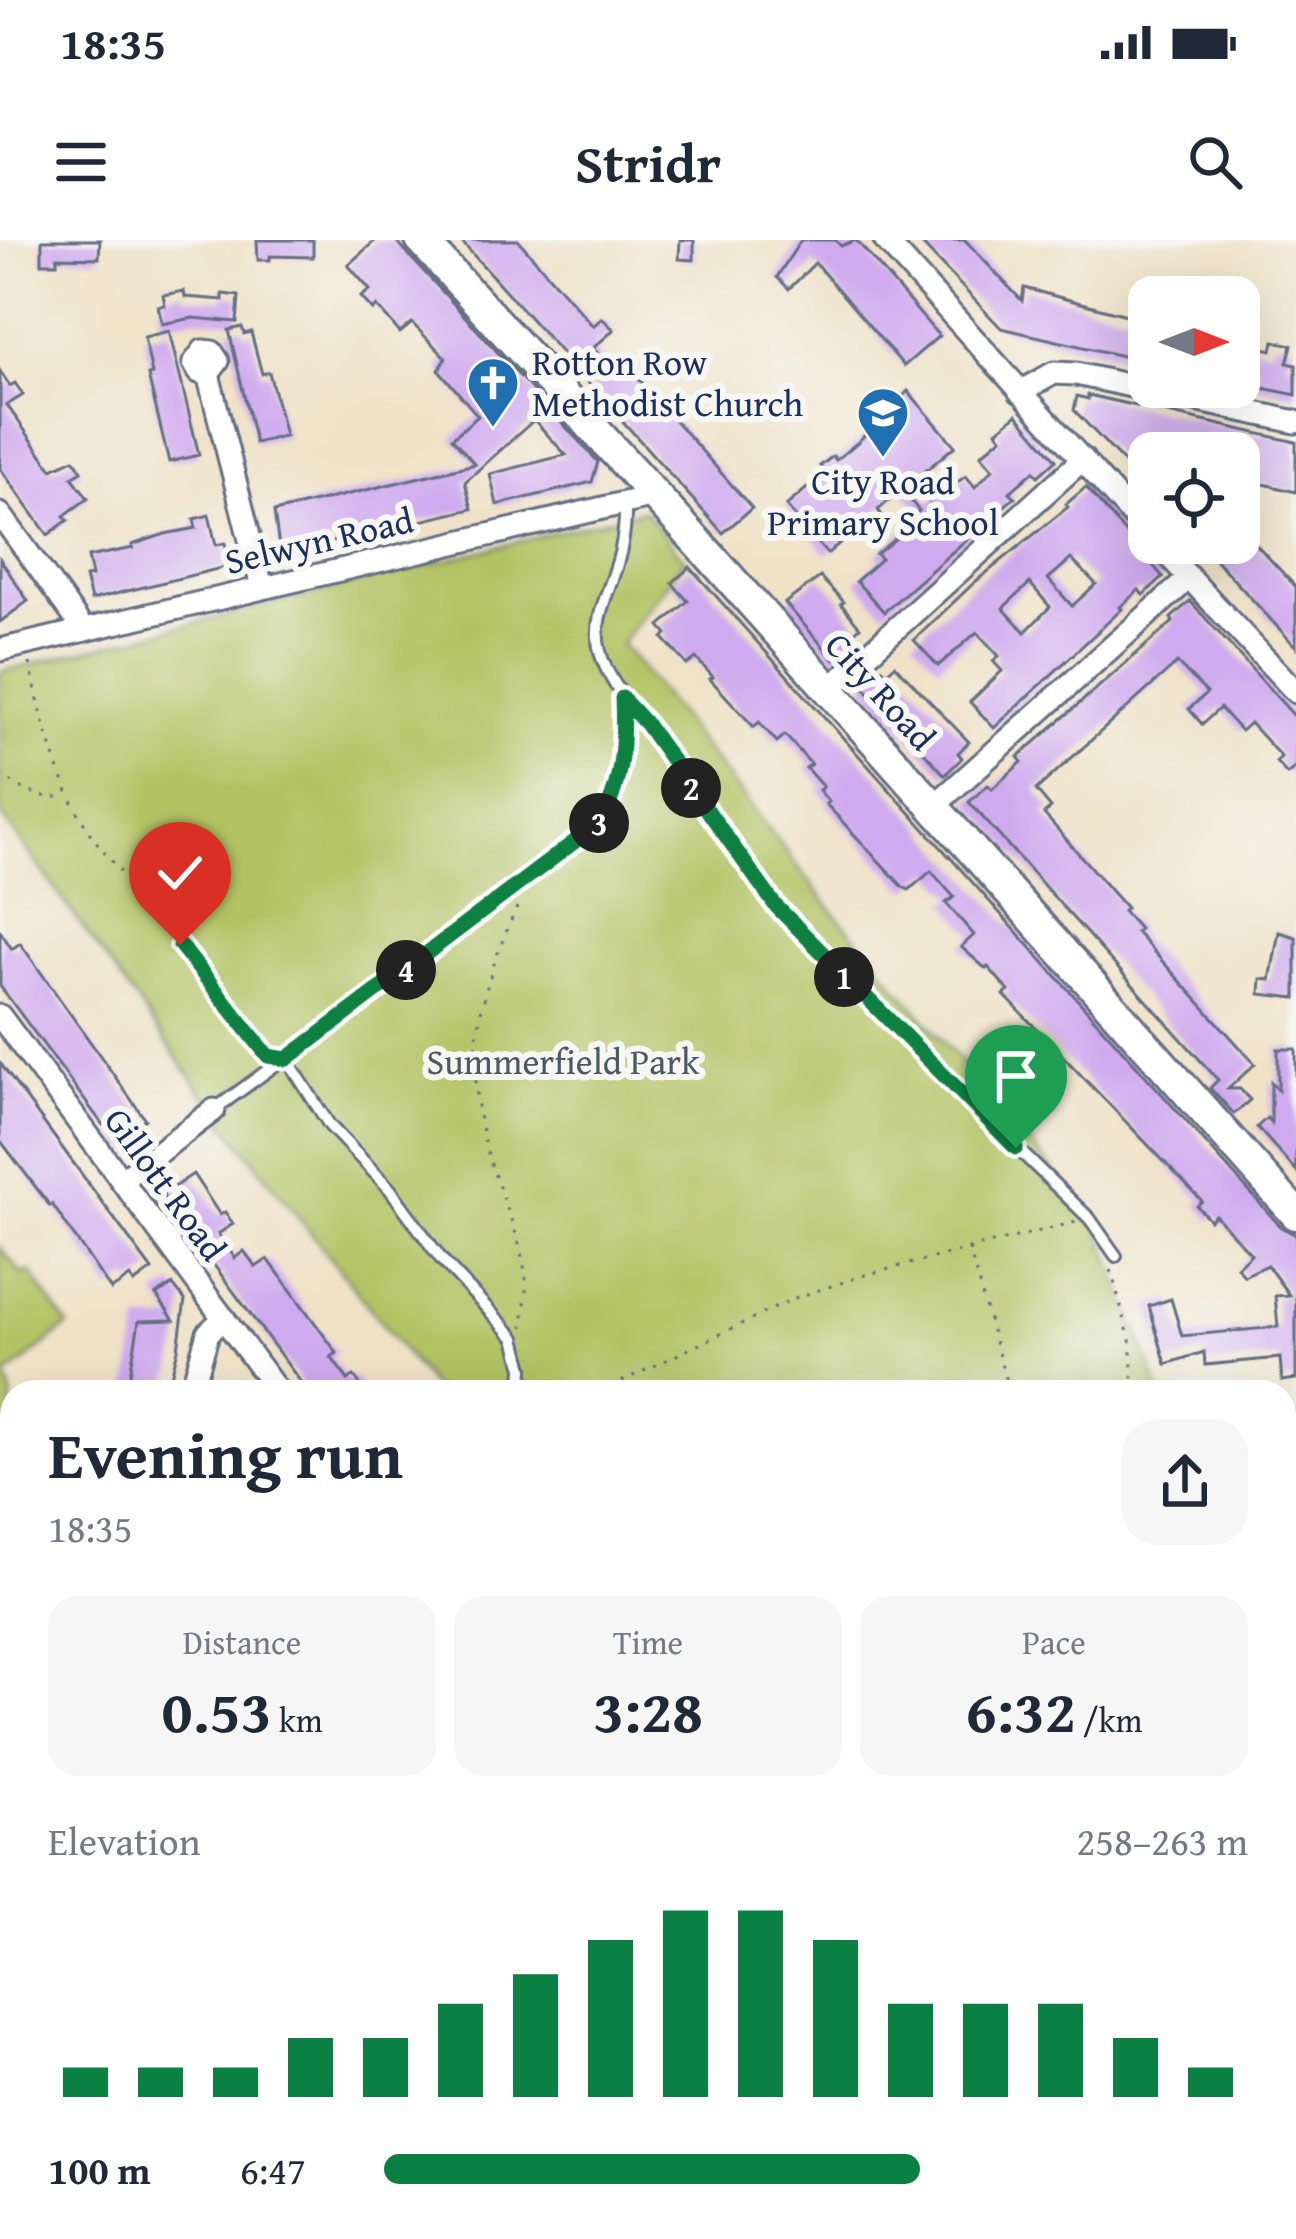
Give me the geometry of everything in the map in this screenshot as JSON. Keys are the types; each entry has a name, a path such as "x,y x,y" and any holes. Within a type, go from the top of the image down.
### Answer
{"main road":[{"name":"City Road","path":"421,240 639,499 827,691 1291,1205"}],"street":[{"path":"885,240 1128,509"},
{"path":"1020,392 1054,373 1076,374 1296,422"},
{"path":"208,374 262,587"},
{"path":"827,691 1083,459"},
{"name":"Selwyn Road","path":"0,650 639,499"},
{"path":"0,514 84,630"},
{"path":"1176,564 1296,692"},
{"path":"933,807 1189,578"},
{"name":"Gillott Road","path":"0,1016 269,1380"},
{"path":"123,1179 214,1110"},
{"path":"194,1380 208,1333 224,1318"}],"lane":[{"path":"639,499 602,600 596,635 599,658 622,698 646,724 775,905 1090,1219 1112,1259"},
{"path":"214,1110 573,847 607,811 620,763 622,698"},
{"path":"287,1059 330,1126 390,1189 441,1259 504,1324 521,1355 522,1380"}],"path":[{"path":"26,644 43,723 67,796 91,835 268,1056 287,1059"},
{"path":"0,775 51,799 67,796"},
{"path":"521,1355 527,1277 484,1141 474,1039 491,963 530,878"},
{"path":"625,1380 794,1298 1090,1219"},
{"path":"969,1249 1006,1380"},
{"path":"1112,1259 1127,1324 1133,1380"}],"green space":[{"name":"Summerfield Park","path":"644,510 685,560 621,643 834,912 1096,1221 1156,1380 427,1380 226,1125 0,813 0,672"},
{"path":"0,1247 22,1274 30,1272 68,1326 6,1376 7,1380 0,1380"}],"building":[{"path":"42,240 100,240 99,258 57,257 57,263 42,263"},
{"path":"257,240 313,240 313,257 258,260"},
{"path":"376,240 395,240 598,462 592,482 497,505 490,474 566,455 534,420 465,482 472,509 280,554 274,512 475,464 452,438 478,416 439,370 446,358 412,323 400,333 377,306 373,310 361,297 370,290 348,265"},
{"path":"460,240 518,240 593,326 602,318 614,330 593,348 618,377 629,368 752,508 723,533"},
{"path":"680,240 694,240 694,260 679,259"},
{"path":"801,240 835,240 841,246 856,240 939,336 904,366 815,263 789,289 777,277"},
{"path":"918,240 965,240 1022,301 1024,288 1128,315 1128,357 1001,328"},
{"path":"184,291 185,297 223,300 223,294 239,296 237,322 193,318 162,324 158,306 165,305 163,295"},
{"path":"242,327 244,334 251,332 262,374 269,372 285,436 255,443 229,330"},
{"path":"169,331 199,455 169,462 144,337"},
{"path":"1274,341 1292,345 1287,363 1296,365 1296,395 1260,387 1260,347 1272,350"},
{"path":"0,371 23,395 7,405 52,469 74,459 82,471 72,477 88,498 48,535 0,468"},
{"path":"908,391 955,446 912,482 929,502 966,476 975,487 993,469 981,455 1002,437 997,431 1017,414 1056,460 1010,492 1015,497 884,612 856,581 881,559 876,554 920,519 902,489 878,510 884,518 874,526 868,519 827,554 786,506 826,472 820,466 858,442"},
{"path":"1088,395 1128,404 1128,408 1252,432 1128,432 1128,467 1074,410 1077,396 1088,399"},
{"path":"1260,434 1296,442 1296,492 1260,483"},
{"path":"1086,487 1128,536 1128,564 1152,564 1163,577 1143,595 1139,590 994,728 970,702 1002,671 993,661 999,656 977,632 938,666 914,640 975,582","holes":["1071,559 1096,584 1072,606 1048,579","1030,583 1050,607 1025,632 1003,608"]},
{"path":"209,515 216,545 225,543 230,566 91,600 85,577 92,576 88,557 196,528 194,519"},
{"path":"1260,548 1296,587 1296,647 1219,564 1260,564"},
{"path":"0,559 28,601 0,622"},
{"path":"690,567 1281,1227 1296,1235 1296,1379 1282,1380 1280,1358 1205,1365 1204,1352 1166,1364 1149,1306 1171,1299 1182,1336 1278,1327 1275,1296 1289,1295 1267,1265 1244,1276 1237,1267 1251,1254 1215,1215 1210,1220 1197,1206 1202,1201 1004,995 1009,991 988,967 961,947 974,935 946,903 954,897 931,871 909,890 903,887 826,804 819,790 823,787 806,768 811,764 785,735 777,742 759,722 754,727 696,658 687,665 663,638 667,634 660,626 688,601 672,583"},
{"path":"820,577 860,627 851,635 856,640 834,659 785,603"},
{"path":"1190,601 1296,718 1296,767 1287,774 1276,762 1281,757 1250,723 1241,731 1220,708 1202,724 1189,709 1207,693 1177,663 1036,790 1051,808 1044,814 1126,908 1123,911 1139,929 1136,932 1255,1064 1228,1089 1240,1089 1250,1100 1234,1114 1210,1088 1218,1080 969,802 1022,762 1018,757 1173,622 1171,618"},
{"path":"895,665 969,742 958,753 962,758 945,775 863,686 882,668 886,673"},
{"path":"0,931 12,949 20,943 145,1119 138,1125 147,1138 128,1152 0,986"},
{"path":"1279,932 1296,937 1296,998 1260,994 1261,979 1270,980"},
{"path":"1278,1049 1296,1049 1296,1171 1257,1127 1267,1118 1271,1123 1271,1082 1278,1090"},
{"path":"0,1063 152,1270 134,1283 130,1277 111,1290 52,1204 0,1140"},
{"path":"193,1174 220,1215 225,1212 233,1224 218,1234 235,1258 244,1251 256,1267 268,1259 337,1353 331,1357 348,1380 299,1380 162,1195"},
{"path":"173,1285 185,1300 170,1380 129,1380 139,1321 174,1320 156,1295"}],"place":[{"name":"Rotton Row Methodist Church","path":"493,429"},
{"name":"City Road Primary School","path":"883,459"}],"route":[{"path":"180,945 268,1056 287,1059 598,824 616,787 622,698 646,724 775,905 1016,1148"}]}
